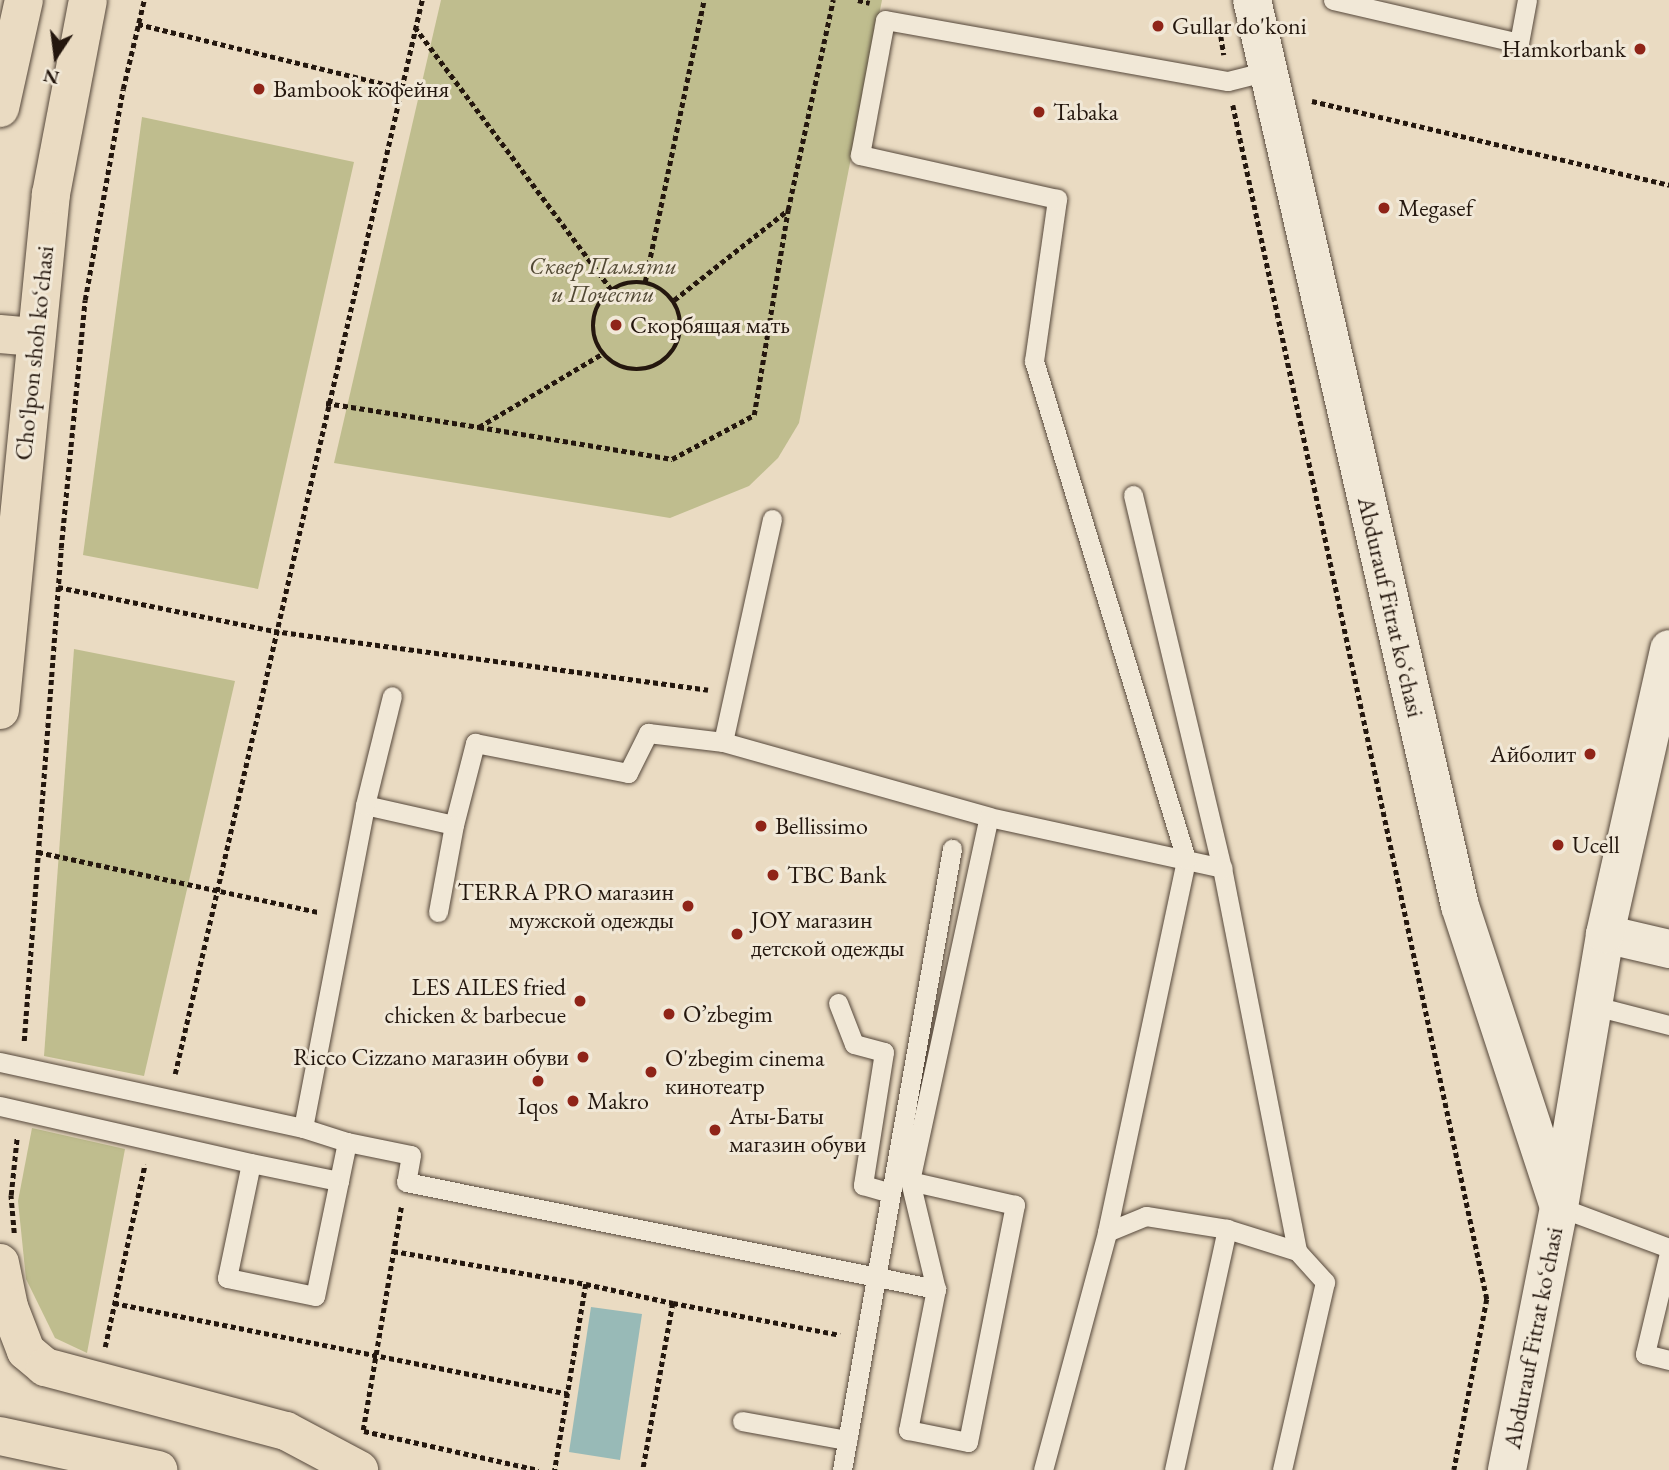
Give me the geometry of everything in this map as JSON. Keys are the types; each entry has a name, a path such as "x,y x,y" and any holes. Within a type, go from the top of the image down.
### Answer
{"main road":[{"path":"0,108 24,0"},
{"name":"Choʻlpon shoh koʻchasi","path":"0,710 18,335 88,0"},
{"name":"Abdurauf Fitrat koʻchasi","path":"1252,0 1460,906 1559,1207"},
{"name":"Abdurauf Fitrat koʻchasi","path":"1510,1469 1559,1207 1605,934 1658,753 1669,649"},
{"path":"1605,934 1669,948"},
{"path":"7,1253 26,1351 59,1373 286,1431 359,1470"},
{"path":"0,1436 158,1470"}],"lane":[{"path":"1333,0 1519,43 1527,0"},
{"path":"1043,1470 1107,1231 1186,859 1034,361 1056,199 860,155 885,20 1227,81 1268,71"},
{"path":"1133,495 1222,868 1297,1251"},
{"path":"723,743 772,519"},
{"path":"303,1128 365,805 392,696"},
{"path":"438,912 454,825 475,743 628,772 648,733 723,743 989,817 1222,868"},
{"path":"365,805 454,825"},
{"path":"910,1181 1016,1205 968,1442 908,1430 936,1289 910,1181 989,817"},
{"path":"842,1470 952,849"},
{"path":"838,1003 854,1044 884,1052 863,1185 891,1193"},
{"path":"1591,1005 1669,1024"},
{"path":"0,1062 303,1128 347,1142 411,1155 406,1182 936,1289"},
{"path":"10,1108 339,1181"},
{"path":"251,1163 227,1278 315,1296 347,1142"},
{"path":"1559,1207 1669,1248"},
{"path":"1107,1231 1146,1216 1227,1229 1297,1251 1325,1282 1282,1470"},
{"path":"1174,1470 1227,1229"},
{"path":"1669,1253 1645,1354 1669,1360"},
{"path":"742,1421 848,1440"}],"path":[{"path":"22,1066 58,587 85,300 144,0"},
{"path":"170,1098 326,403 422,0"},
{"path":"645,282 705,0"},
{"path":"326,403 672,459 754,415 788,210 833,0"},
{"path":"138,24 401,88"},
{"path":"415,27 611,289"},
{"path":"1220,27 1227,81 1487,1299 1454,1470"},
{"path":"674,300 788,210"},
{"path":"645,282 661,288 674,300 682,333 663,363 647,370 630,370 602,355 593,336 593,318 611,289 645,282"},
{"path":"479,427 602,355"},
{"path":"58,587 274,631 733,694"},
{"path":"37,852 344,917"},
{"path":"7,1253 10,1108"},
{"path":"97,1384 150,1140"},
{"path":"363,1430 406,1182"},
{"path":"393,1251 586,1284 865,1340"},
{"path":"555,1470 586,1284"},
{"path":"114,1303 568,1394"},
{"path":"642,1470 673,1303"},
{"path":"350,1427 540,1470"}],"green space":[{"name":"Сквер Памяти и Почести","path":"441,0 882,0 799,423 778,458 749,486 670,518 334,463"},
{"path":"142,117 354,162 258,589 83,555"},
{"path":"74,649 235,681 144,1076 44,1056"},
{"path":"32,1128 125,1149 87,1353 55,1338 26,1279 18,1201"}],"water":[{"path":"591,1307 642,1314 620,1460 569,1452"}],"place":[{"name":"Gullar do'koni","path":"1158,26"},
{"name":"Hamkorbank","path":"1640,49"},
{"name":"Bambook кофейня","path":"259,89"},
{"name":"Tabaka","path":"1039,112"},
{"name":"Megasef","path":"1384,208"},
{"name":"Скорбящая мать","path":"616,325"},
{"name":"Айболит","path":"1590,754"},
{"name":"Bellissimo","path":"761,826"},
{"name":"Ucell","path":"1558,845"},
{"name":"TBC Bank","path":"773,875"},
{"name":"TERRA PRO магазин мужской одежды","path":"688,906"},
{"name":"JOY магазин детской одежды","path":"737,934"},
{"name":"LES AILES fried chicken & barbecue","path":"580,1001"},
{"name":"O’zbegim","path":"669,1014"},
{"name":"Ricco Cizzano магазин обуви","path":"583,1057"},
{"name":"O'zbegim cinema кинотеатр","path":"651,1072"},
{"name":"Iqos","path":"538,1081"},
{"name":"Makro","path":"573,1101"},
{"name":"Аты-Баты магазин обуви","path":"715,1130"}]}
